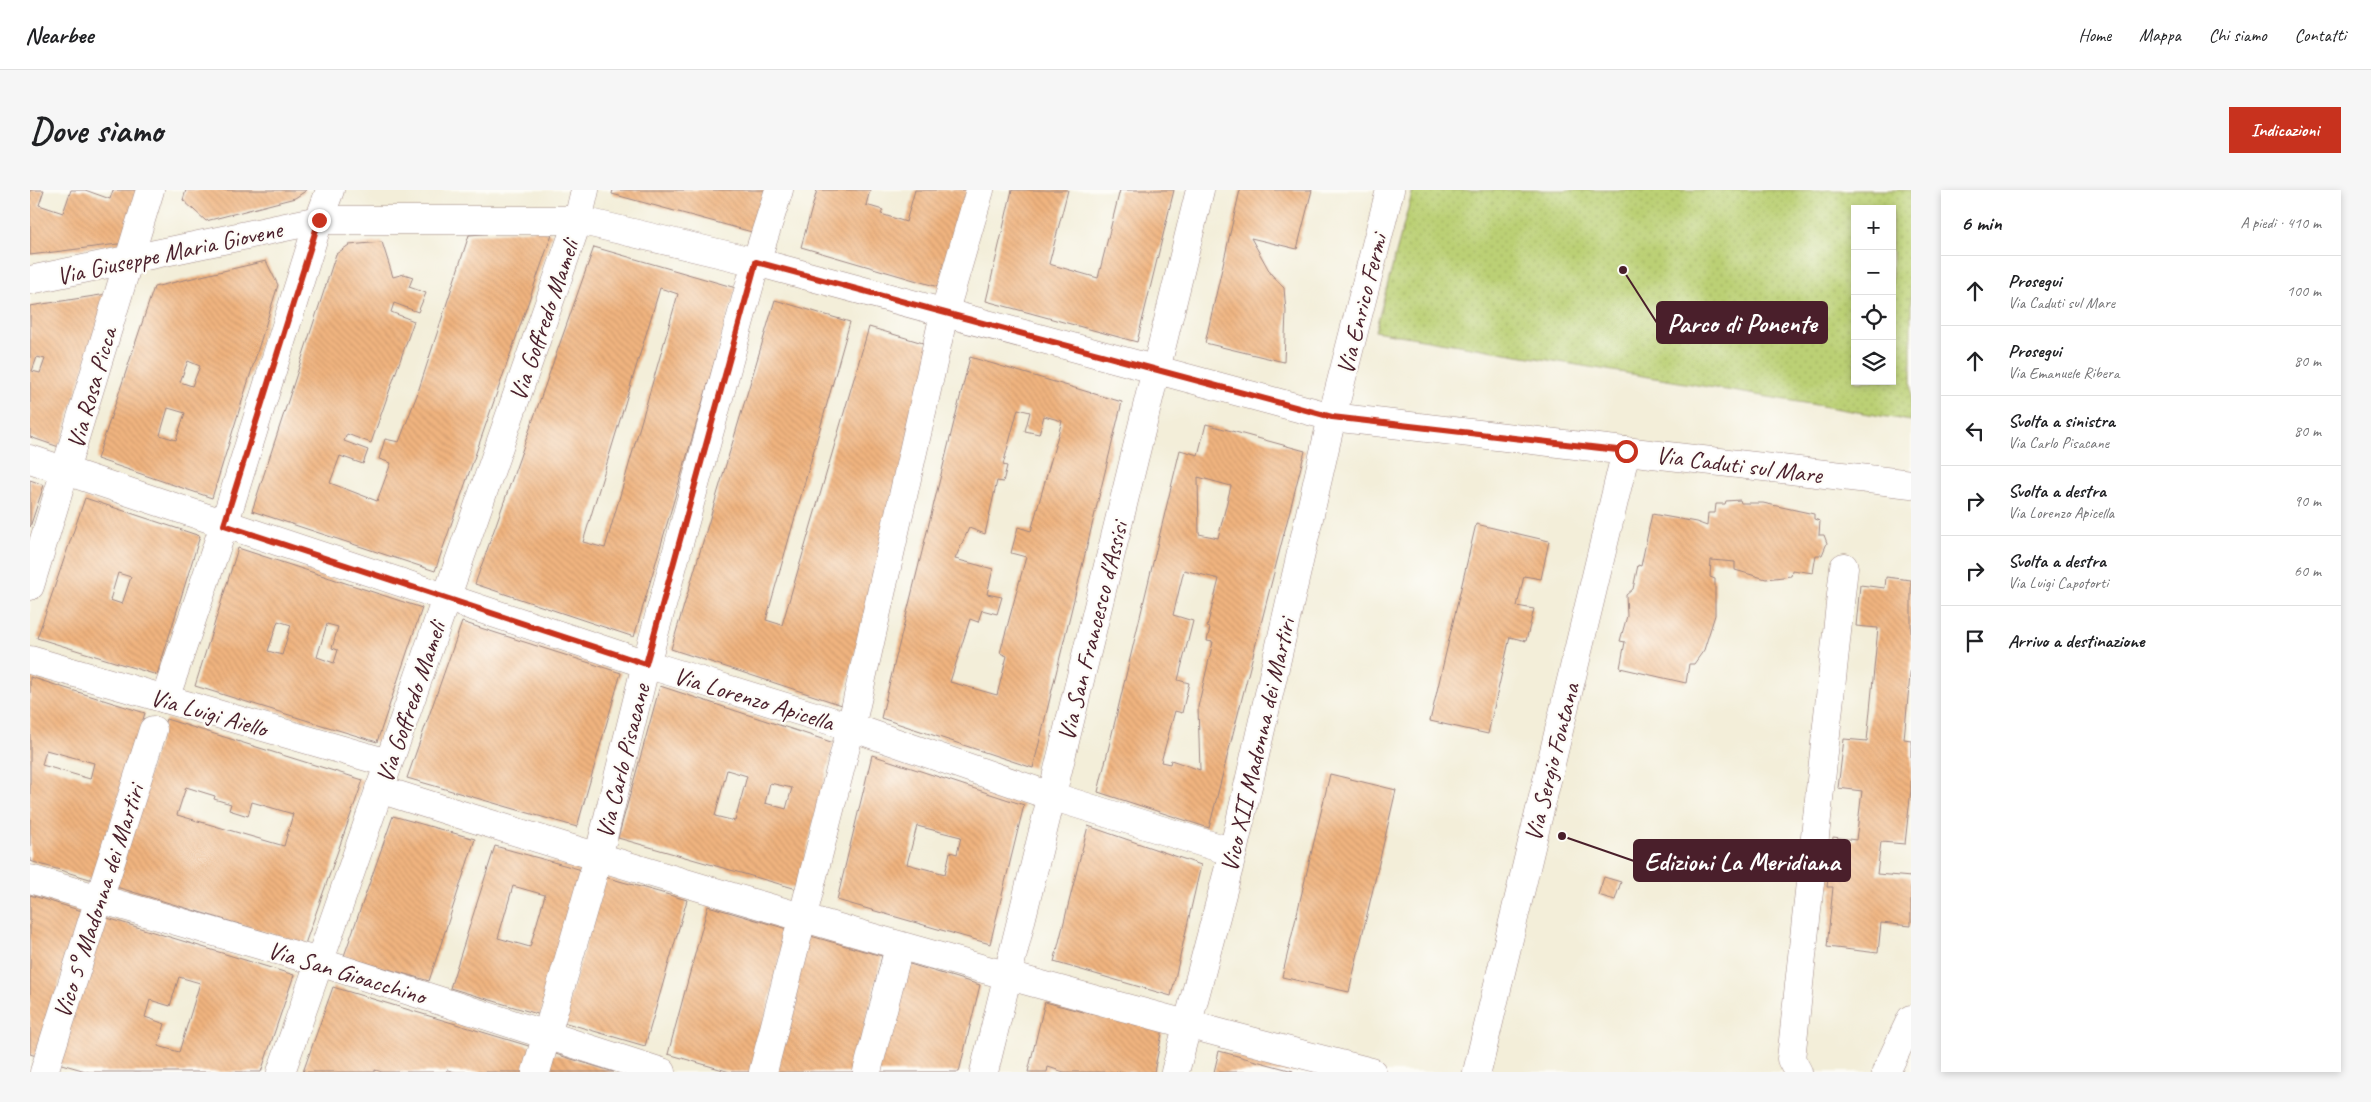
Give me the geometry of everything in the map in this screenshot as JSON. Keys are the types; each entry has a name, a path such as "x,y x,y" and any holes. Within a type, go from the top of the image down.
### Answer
{"street":[{"name":"Via Rosa Picca","path":"30,586 150,190"},
{"path":"165,699 224,525 330,190"},
{"name":"Via Goffredo Mameli","path":"281,1072 578,220 585,190"},
{"name":"Via Carlo Pisacane","path":"536,1072 598,858 646,664 756,262 780,190"},
{"path":"763,1072 851,727 944,314 980,190"},
{"name":"Via San Francesco d'Assisi","path":"984,1072 1200,190"},
{"name":"Via Enrico Fermi","path":"1332,417 1390,190"},
{"name":"Via Giuseppe Maria Giovene","path":"30,280 319,220 578,220 756,262 944,314"},
{"name":"Via Caduti sul Mare","path":"944,314 1332,417 1911,484"},
{"name":"Vico XII Madonna dei Martiri","path":"1175,1072 1233,852 1332,417"},
{"name":"Via Sergio Fontana","path":"1476,1072 1626,451"},
{"name":"Via Lorenzo Apicella","path":"30,459 646,664 851,727 1051,796 1233,852"},
{"path":"1798,1072 1791,1060 1844,567"},
{"name":"Via Luigi Aiello","path":"30,660 388,763"},
{"name":"Vico 5° Madonna dei Martiri","path":"44,1072 153,730"},
{"path":"380,789 598,858 899,947 1359,1070"},
{"name":"Via San Gioacchino","path":"30,879 319,962 662,1072"},
{"path":"867,1072 899,947"},
{"path":"1886,1072 1911,1019"}],"green space":[{"path":"1413,190 1911,190 1911,421 1375,331"}],"building":[{"path":"30,190 44,190 39,205 63,213 71,190 85,190 110,199 113,190 143,190 126,243 30,255"},
{"path":"186,190 307,190 295,198 206,221 183,200"},
{"path":"613,190 765,190 752,232 612,194"},
{"path":"817,190 870,190 866,205 883,210 881,214 906,222 915,190 970,190 945,289 801,247"},
{"path":"1012,190 1068,190 1049,264 1098,278 1120,190 1174,190 1137,342 986,301"},
{"path":"1240,190 1312,190 1297,249 1251,238 1271,274 1284,288 1286,311 1284,362 1205,343"},
{"path":"537,230 552,234 435,571 252,511 336,254 349,245 382,242 393,277 404,274 413,277 409,287 426,293 418,312 394,303 391,312 414,321 371,443 347,434 344,441 368,450 363,464 340,456 330,483 377,501 391,463 379,459 385,439 399,442 417,395 469,235"},
{"path":"594,247 736,288 634,637 475,584","holes":["660,288 678,294 605,548 583,542"]},
{"path":"266,261 278,285 212,498 97,459 154,287","holes":["188,361 200,366 192,386 180,382","168,408 185,413 176,440 160,435"]},
{"path":"107,294 59,447 30,437 30,306","holes":["37,357 45,359 40,373 32,371"]},
{"path":"775,300 850,322 766,620 782,625 869,327 933,346 842,705 671,649"},
{"path":"970,357 1122,402 1033,768 881,718","holes":["1018,409 1030,412 1025,431 1039,434 1044,416 1062,421 1031,531 1018,527 1011,553 1026,557 1000,653 1007,656 997,695 950,682 970,619 978,622 982,610 997,614 1002,597 987,594 993,569 955,559 969,528 985,534 997,481 1003,482 1007,466 1003,465"]},
{"path":"1206,424 1305,451 1209,828 1098,792 1180,450 1198,455","holes":["1198,477 1231,486 1218,538 1199,534","1184,570 1219,579 1207,627 1210,628 1207,641 1213,642 1198,707 1200,770 1171,760 1170,764 1161,762 1175,711 1182,713 1189,683 1178,680 1193,621 1173,615"]},
{"path":"30,480 44,485 30,527"},
{"path":"85,498 200,536 157,675 37,638","holes":["118,573 131,577 122,604 110,600"]},
{"path":"1740,500 1741,503 1763,503 1814,514 1814,519 1820,521 1819,535 1824,535 1827,543 1822,555 1816,555 1813,573 1792,570 1791,576 1766,579 1735,570 1735,562 1711,560 1710,577 1715,579 1715,615 1704,650 1694,664 1689,664 1686,683 1620,668 1625,642 1620,641 1627,616 1626,595 1633,589 1638,565 1641,566 1652,514 1696,522 1707,526 1708,513 1715,513 1716,504"},
{"path":"1476,524 1549,541 1541,579 1524,576 1517,606 1534,609 1526,641 1510,637 1488,734 1430,721"},
{"path":"238,548 422,608 377,742 195,686","holes":["278,621 291,625 282,655 268,651","327,624 338,627 332,648 338,650 334,663 317,657"]},
{"path":"1886,577 1911,580 1911,665 1904,739 1911,740 1911,789 1905,844 1881,842 1877,874 1911,877 1911,926 1881,923 1878,953 1827,947 1833,887 1827,887 1833,837 1856,840 1862,791 1838,788 1844,739 1867,741 1878,628 1856,626 1860,585 1885,588"},
{"path":"462,622 621,673 577,827 407,778"},
{"path":"30,677 145,713 93,880 30,861","holes":["46,750 94,763 90,779 42,765"]},
{"path":"660,686 834,743 797,889 618,838","holes":["727,770 747,776 735,821 715,816","770,783 792,788 786,809 765,803"]},
{"path":"166,719 363,780 305,944 113,886","holes":["186,787 215,796 214,799 231,804 229,810 248,816 252,802 293,814 284,846 177,815"]},
{"path":"872,755 1024,805 990,944 837,900","holes":["917,826 961,837 957,854 950,852 945,874 907,864"]},
{"path":"1330,774 1396,790 1349,992 1282,977"},
{"path":"393,816 475,839 429,981 344,956"},
{"path":"1088,826 1201,865 1171,996 1054,962"},
{"path":"495,846 582,870 541,1015 450,988","holes":["513,886 545,895 530,947 498,938"]},
{"path":"605,877 687,900 645,1046 563,1022"},
{"path":"1604,877 1621,882 1615,900 1598,895"},
{"path":"30,895 82,911 36,1056 30,1054"},
{"path":"708,906 787,929 752,1072 730,1072 668,1054"},
{"path":"104,917 294,975 261,1072 89,1072 58,1063","holes":["179,977 200,983 179,1052 158,1046 165,1024 145,1017 150,1000 170,1006"]},
{"path":"807,935 882,956 854,1072 774,1072"},
{"path":"903,962 980,985 959,1072 876,1072"},
{"path":"333,987 532,1047 525,1072 456,1072 447,1070 446,1072 382,1072 375,1070 375,1072 303,1072"},
{"path":"1045,1002 1091,1014 1092,1010 1163,1029 1154,1072 1064,1072 1048,1067 1047,1072 1028,1072"},
{"path":"1219,1051 1293,1071 1293,1072 1214,1072"},
{"path":"552,1053 614,1072 547,1072"}],"place":[{"name":"Parco di Ponente","path":"1623,270"},
{"name":"Edizioni La Meridiana","path":"1562,836"}],"route":[{"path":"319,220 224,525 646,664 756,262 1332,417 1626,451"}]}
